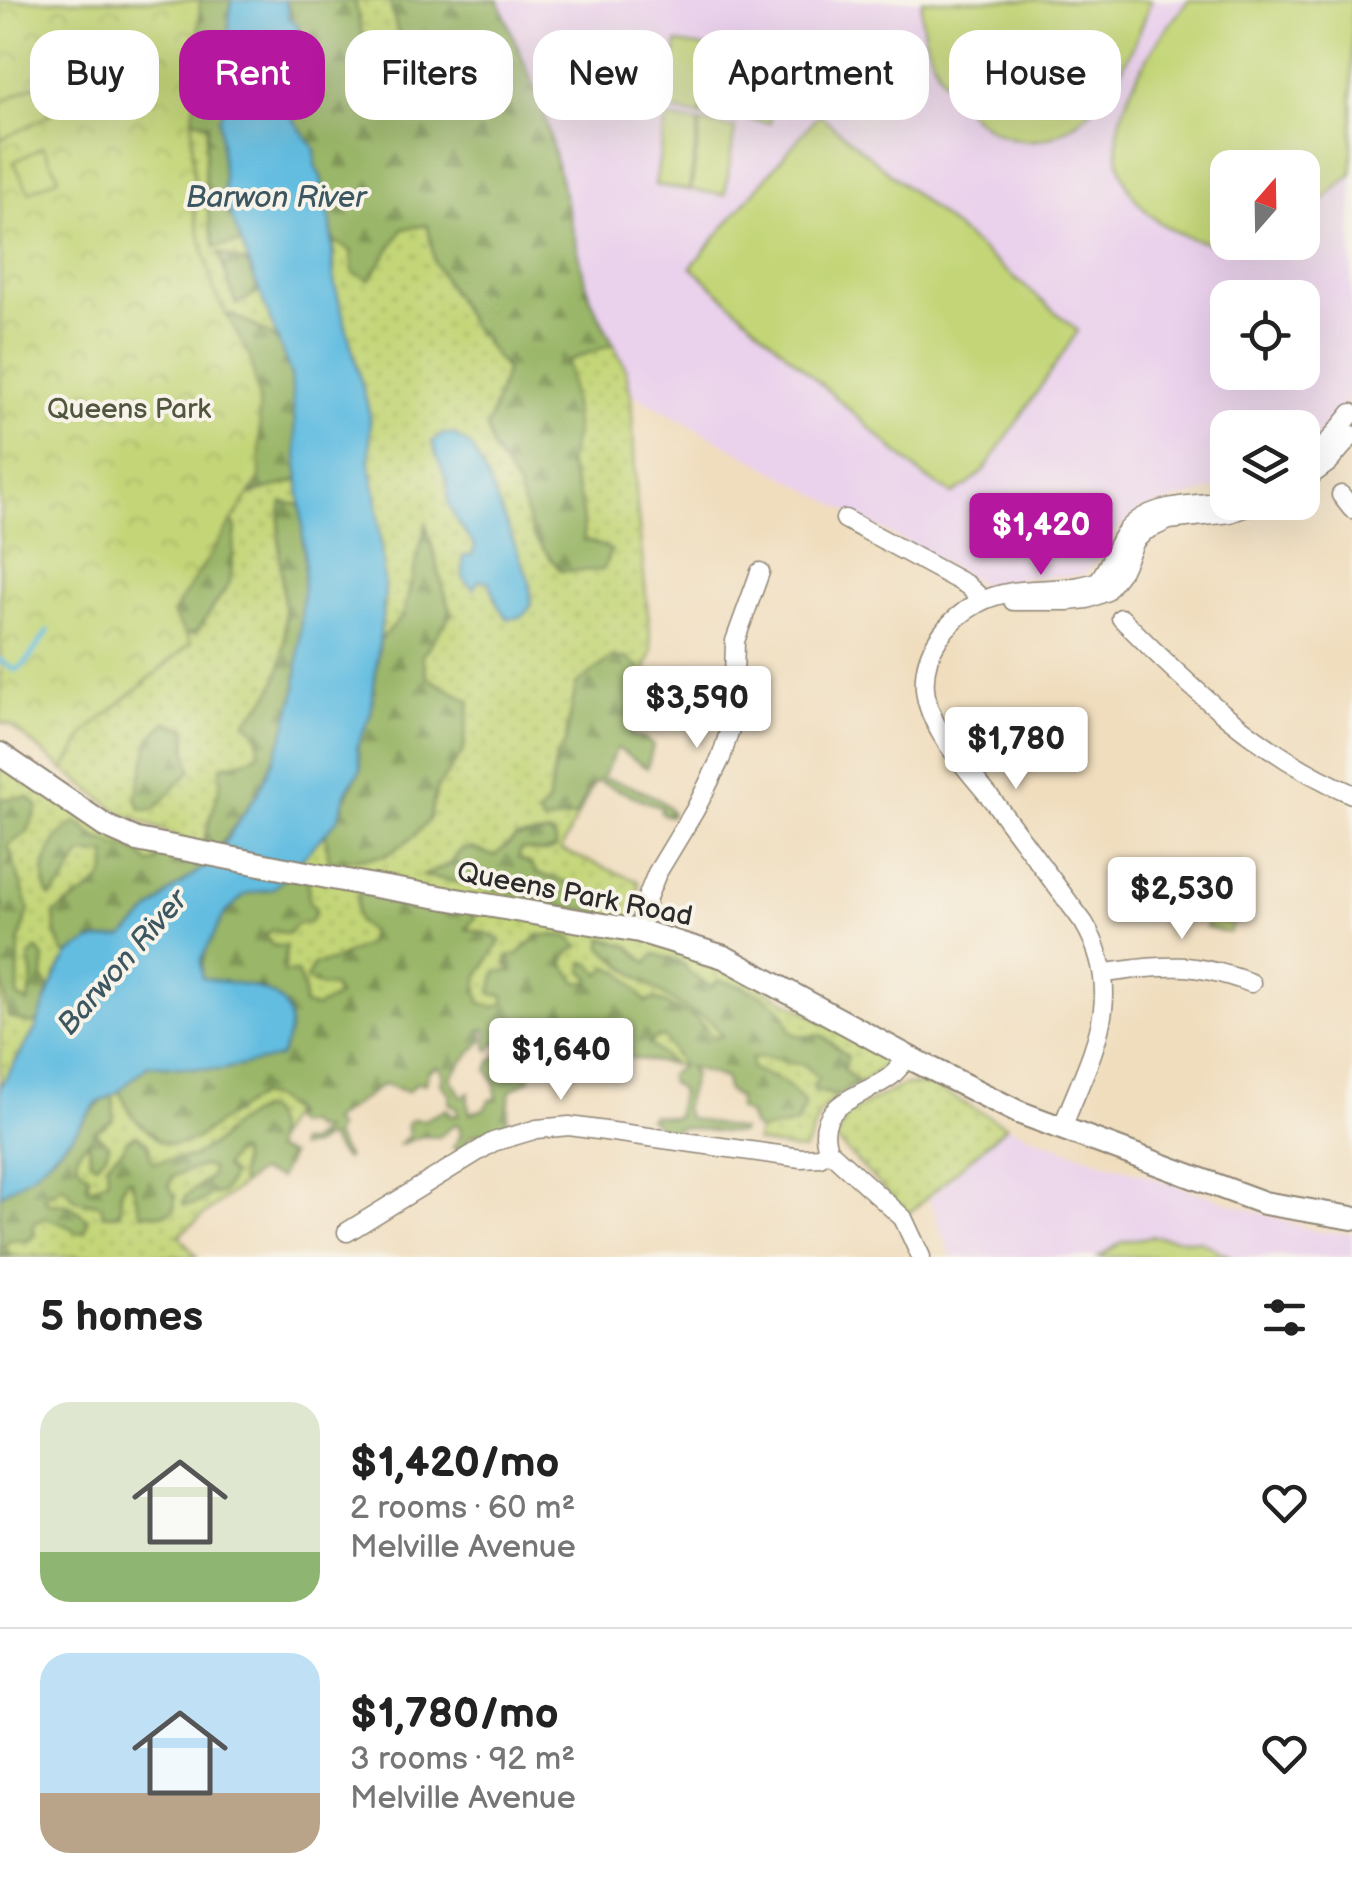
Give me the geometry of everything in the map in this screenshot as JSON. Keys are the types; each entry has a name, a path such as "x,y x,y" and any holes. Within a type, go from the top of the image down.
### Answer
{"main road":[{"name":"Queens Park Road","path":"0,754 104,826 137,840 639,931 724,957 908,1058 1018,1112 1264,1202 1352,1218"}],"street":[{"path":"1320,462 1352,414"},
{"path":"1320,459 1352,435"},
{"path":"1101,587 1125,534 1137,520 1166,508 1210,502"},
{"path":"1062,1128 1101,1020 1106,988 1102,958 1084,923 938,728 925,688 934,645 962,612 983,600 1068,601 1115,580 1135,541 1145,531 1169,520 1210,515"},
{"path":"845,518 967,585 983,600"},
{"path":"639,931 657,874 720,758 733,719 735,642 760,572"},
{"path":"1121,618 1190,688 1256,740 1352,794"},
{"path":"1104,973 1167,965 1210,968 1251,983"},
{"path":"908,1058 892,1075 836,1108 824,1136 828,1150 903,1218 921,1257"},
{"path":"347,1232 493,1142 537,1130 570,1126 801,1158 820,1156 828,1150"}],"shaded area":[{"path":"498,0 1352,0 1352,393 1320,436 1320,410 1210,410 1210,490 1141,510 1118,530 1084,575 1021,578 985,586 631,393 625,367 589,295 545,120 673,120 673,30 533,30 533,84"},
{"path":"1007,1126 1068,1150 1316,1231 1352,1233 1352,1257 952,1257 929,1199"}],"green space":[{"name":"Queens Park","path":"0,0 200,0 198,30 179,30 179,120 193,120 195,215 215,294 250,357 259,401 260,478 172,614 191,643 87,731 64,770 10,725 0,722"},
{"name":"Queens Park","path":"55,0 231,0 229,30 179,30 179,120 231,120 241,239 291,375 305,564 283,737 202,847 119,812 64,770 87,731 191,643 10,725 0,722 0,229 30,104 30,120 159,120 159,30 48,30"},
{"path":"193,0 231,0 229,30 191,30 203,19"},
{"path":"285,0 498,0 510,30 345,30 345,120 513,120 513,36 533,84 533,120 545,120 589,295 625,367 631,393 637,507 652,652 637,694 561,850 638,881 640,925 678,941 889,1058 875,1073 824,1108 803,1151 756,1142 764,1095 707,1070 633,1058 560,1028 507,1015 380,1086 325,1125 291,1112 258,1172 179,1235 197,1257 0,1257 0,1195 34,1173 96,1104 119,1091 201,978 325,831 371,713 385,592 370,466 370,415 334,282 334,241 309,120 325,120 325,30 291,30"},
{"path":"285,0 355,0 361,30 345,30 345,120 513,120 513,36 533,84 533,120 545,120 589,295 613,344 568,361 576,433 568,464 581,502 584,539 611,550 603,570 561,571 533,536 518,488 492,448 487,428 506,370 471,325 434,262 428,225 403,229 369,280 353,272 351,251 334,241 321,177 315,167 315,149 293,120 325,120 325,30 290,30"},
{"path":"389,0 498,0 510,30 397,30"},
{"path":"922,0 1151,0 1121,70 1121,30 949,30 949,88 931,54 929,30 923,26"},
{"path":"1189,0 1352,0 1352,174 1320,203 1320,150 1210,150 1210,243 1169,229 1133,195 1122,174 1118,149 1125,105 1157,42"},
{"path":"677,43 693,45 693,115 673,111"},
{"path":"30,88 30,120 40,120 0,140 0,103"},
{"path":"196,120 226,120 225,200 242,243 215,247 206,186 208,124"},
{"path":"666,120 699,123 689,190 655,185"},
{"path":"814,120 826,120 1078,331 986,468 952,494 923,476 691,267"},
{"path":"979,120 1080,120 1036,140 1009,137"},
{"path":"701,123 735,128 725,195 691,190"},
{"path":"43,147 59,177 29,192 14,162"},
{"path":"219,253 248,264 259,291 236,305"},
{"path":"213,308 263,330 284,352 293,386 299,480 236,499 229,519 236,527 230,582 197,632 164,638"},
{"path":"282,502 301,505 305,564 296,690 283,737 259,791 217,850 202,847 220,786 221,766 259,753 258,734 246,721 272,690 280,668 285,621 279,549"},
{"path":"426,524 452,613 422,656 428,678 470,701 463,752 437,788 429,820 412,838 385,856 329,862 325,831 361,769 357,747 371,713 380,640 403,615"},
{"path":"611,658 627,658 640,668 637,694 627,713 631,736 644,738 653,746 647,768 617,748 602,778 653,796 672,814 660,813 662,808 597,781 576,816 544,823 538,815 548,802 576,685"},
{"path":"1039,713 1053,732 1011,764 997,744"},
{"path":"166,722 187,729 191,770 154,810 141,809 136,799 150,739"},
{"path":"0,763 176,855 57,973 35,1030 0,1087"},
{"path":"29,797 38,807 27,833 8,845 29,909 19,943 18,997 28,1003 33,978 29,957 37,949 44,958 43,979 50,989 38,1022 31,1024 8,1017 0,967 0,915 4,907 0,898 0,799"},
{"path":"77,822 96,838 139,853 150,864 160,854 212,861 169,893 124,937 90,941 69,954 63,953 54,914 99,883 107,866 106,854 81,854 63,885 50,897 45,866 60,836"},
{"path":"551,834 556,848 544,852 521,849 518,858 531,864 537,873 584,888 605,902 603,912 546,904 526,895 423,876 450,864 461,850 471,848 494,856 516,838"},
{"path":"287,875 308,879 309,902 316,909 310,922 297,924 287,934 273,930 265,935 272,945 286,947 284,973 297,972 304,990 304,1005 315,1008 338,996 333,987 306,979 314,964 332,961 367,944 370,932 358,922 357,913 362,888 426,908 440,903 469,911 475,918 466,929 500,940 479,976 481,1003 494,1007 504,1004 504,996 491,993 496,971 513,971 507,965 507,956 517,955 539,935 568,936 579,947 568,953 563,963 577,982 588,983 591,978 583,971 583,962 600,974 608,967 622,972 646,1002 655,999 696,1018 713,1038 722,1036 706,1018 686,1010 620,963 602,947 603,938 629,946 647,963 655,954 682,963 692,975 712,987 718,980 761,995 782,1011 795,1034 823,1036 848,1057 843,1069 857,1082 838,1096 815,1091 813,1085 819,1079 804,1064 765,1057 751,1059 752,1069 785,1083 805,1103 797,1124 758,1131 748,1114 738,1109 738,1098 727,1091 725,1078 689,1067 694,1075 684,1109 688,1118 741,1130 731,1133 682,1127 666,1133 649,1118 676,1118 680,1091 669,1081 669,1075 682,1066 664,1037 649,1044 673,1064 632,1058 583,1038 583,1057 568,1039 561,1037 549,1043 543,1024 527,1020 519,1022 511,1036 490,1050 487,1030 482,1029 483,1041 450,1077 462,1097 469,1093 470,1113 485,1109 490,1100 497,1099 494,1081 487,1070 492,1060 514,1046 532,1051 533,1059 528,1064 530,1079 510,1091 507,1122 479,1136 472,1134 461,1150 453,1148 461,1134 455,1124 439,1137 422,1136 398,1145 409,1136 407,1123 414,1119 424,1120 447,1109 454,1117 457,1115 458,1108 449,1103 450,1094 441,1084 443,1074 438,1066 429,1070 425,1084 418,1082 407,1092 384,1084 331,1121 337,1129 333,1136 347,1158 344,1159 326,1137 313,1146 298,1148 298,1143 309,1143 323,1130 306,1123 296,1125 291,1121 291,1112 275,1099 259,1095 192,1141 173,1145 159,1141 133,1117 119,1091 148,1065 220,1070 263,988 201,978 208,944 236,900 274,885"},
{"path":"1219,877 1243,883 1229,933 1206,927"},
{"path":"903,1085 930,1085 1007,1126 908,1214 836,1140 844,1116"},
{"path":"111,1095 113,1120 95,1132 109,1145 106,1154 96,1164 90,1160 89,1141 78,1154 79,1166 89,1174 87,1187 108,1179 107,1163 127,1140 137,1135 148,1144 152,1162 192,1157 260,1109 269,1111 275,1128 274,1150 290,1155 279,1178 258,1172 242,1185 240,1153 235,1151 224,1167 232,1175 222,1194 211,1193 191,1205 183,1204 185,1197 211,1176 211,1168 202,1166 173,1176 169,1185 175,1197 174,1210 165,1214 141,1214 131,1180 126,1180 121,1189 120,1214 103,1215 101,1205 76,1200 63,1186 44,1197 49,1203 68,1204 88,1219 85,1232 76,1233 46,1218 34,1223 34,1235 28,1241 10,1240 4,1247 10,1254 0,1257 0,1195 48,1160"},
{"path":"1152,1236 1200,1241 1231,1257 1099,1257 1122,1242"}],"water":[{"path":"231,0 285,0 288,17 299,26 298,30 229,30"},
{"name":"Barwon River","path":"219,120 293,120 315,149 315,166 331,223 334,282 370,415 370,466 385,592 371,713 357,747 361,769 347,790 338,819 273,889 246,894 225,913 201,960 202,978 258,988 283,1004 289,1017 280,1057 220,1070 148,1065 119,1091 96,1104 73,1135 34,1173 0,1195 0,1087 35,1030 57,973 69,954 90,941 124,937 169,893 212,861 259,791 283,737 296,690 305,564 291,375 225,200"},
{"path":"443,434 453,434 472,447 489,482 530,582 531,606 522,617 508,619 498,606 489,581 479,580 473,589 463,577 463,556 472,555 475,546 448,502 448,485 432,442"}],"waterway":[{"path":"0,660 15,670 25,664 48,631"}]}
